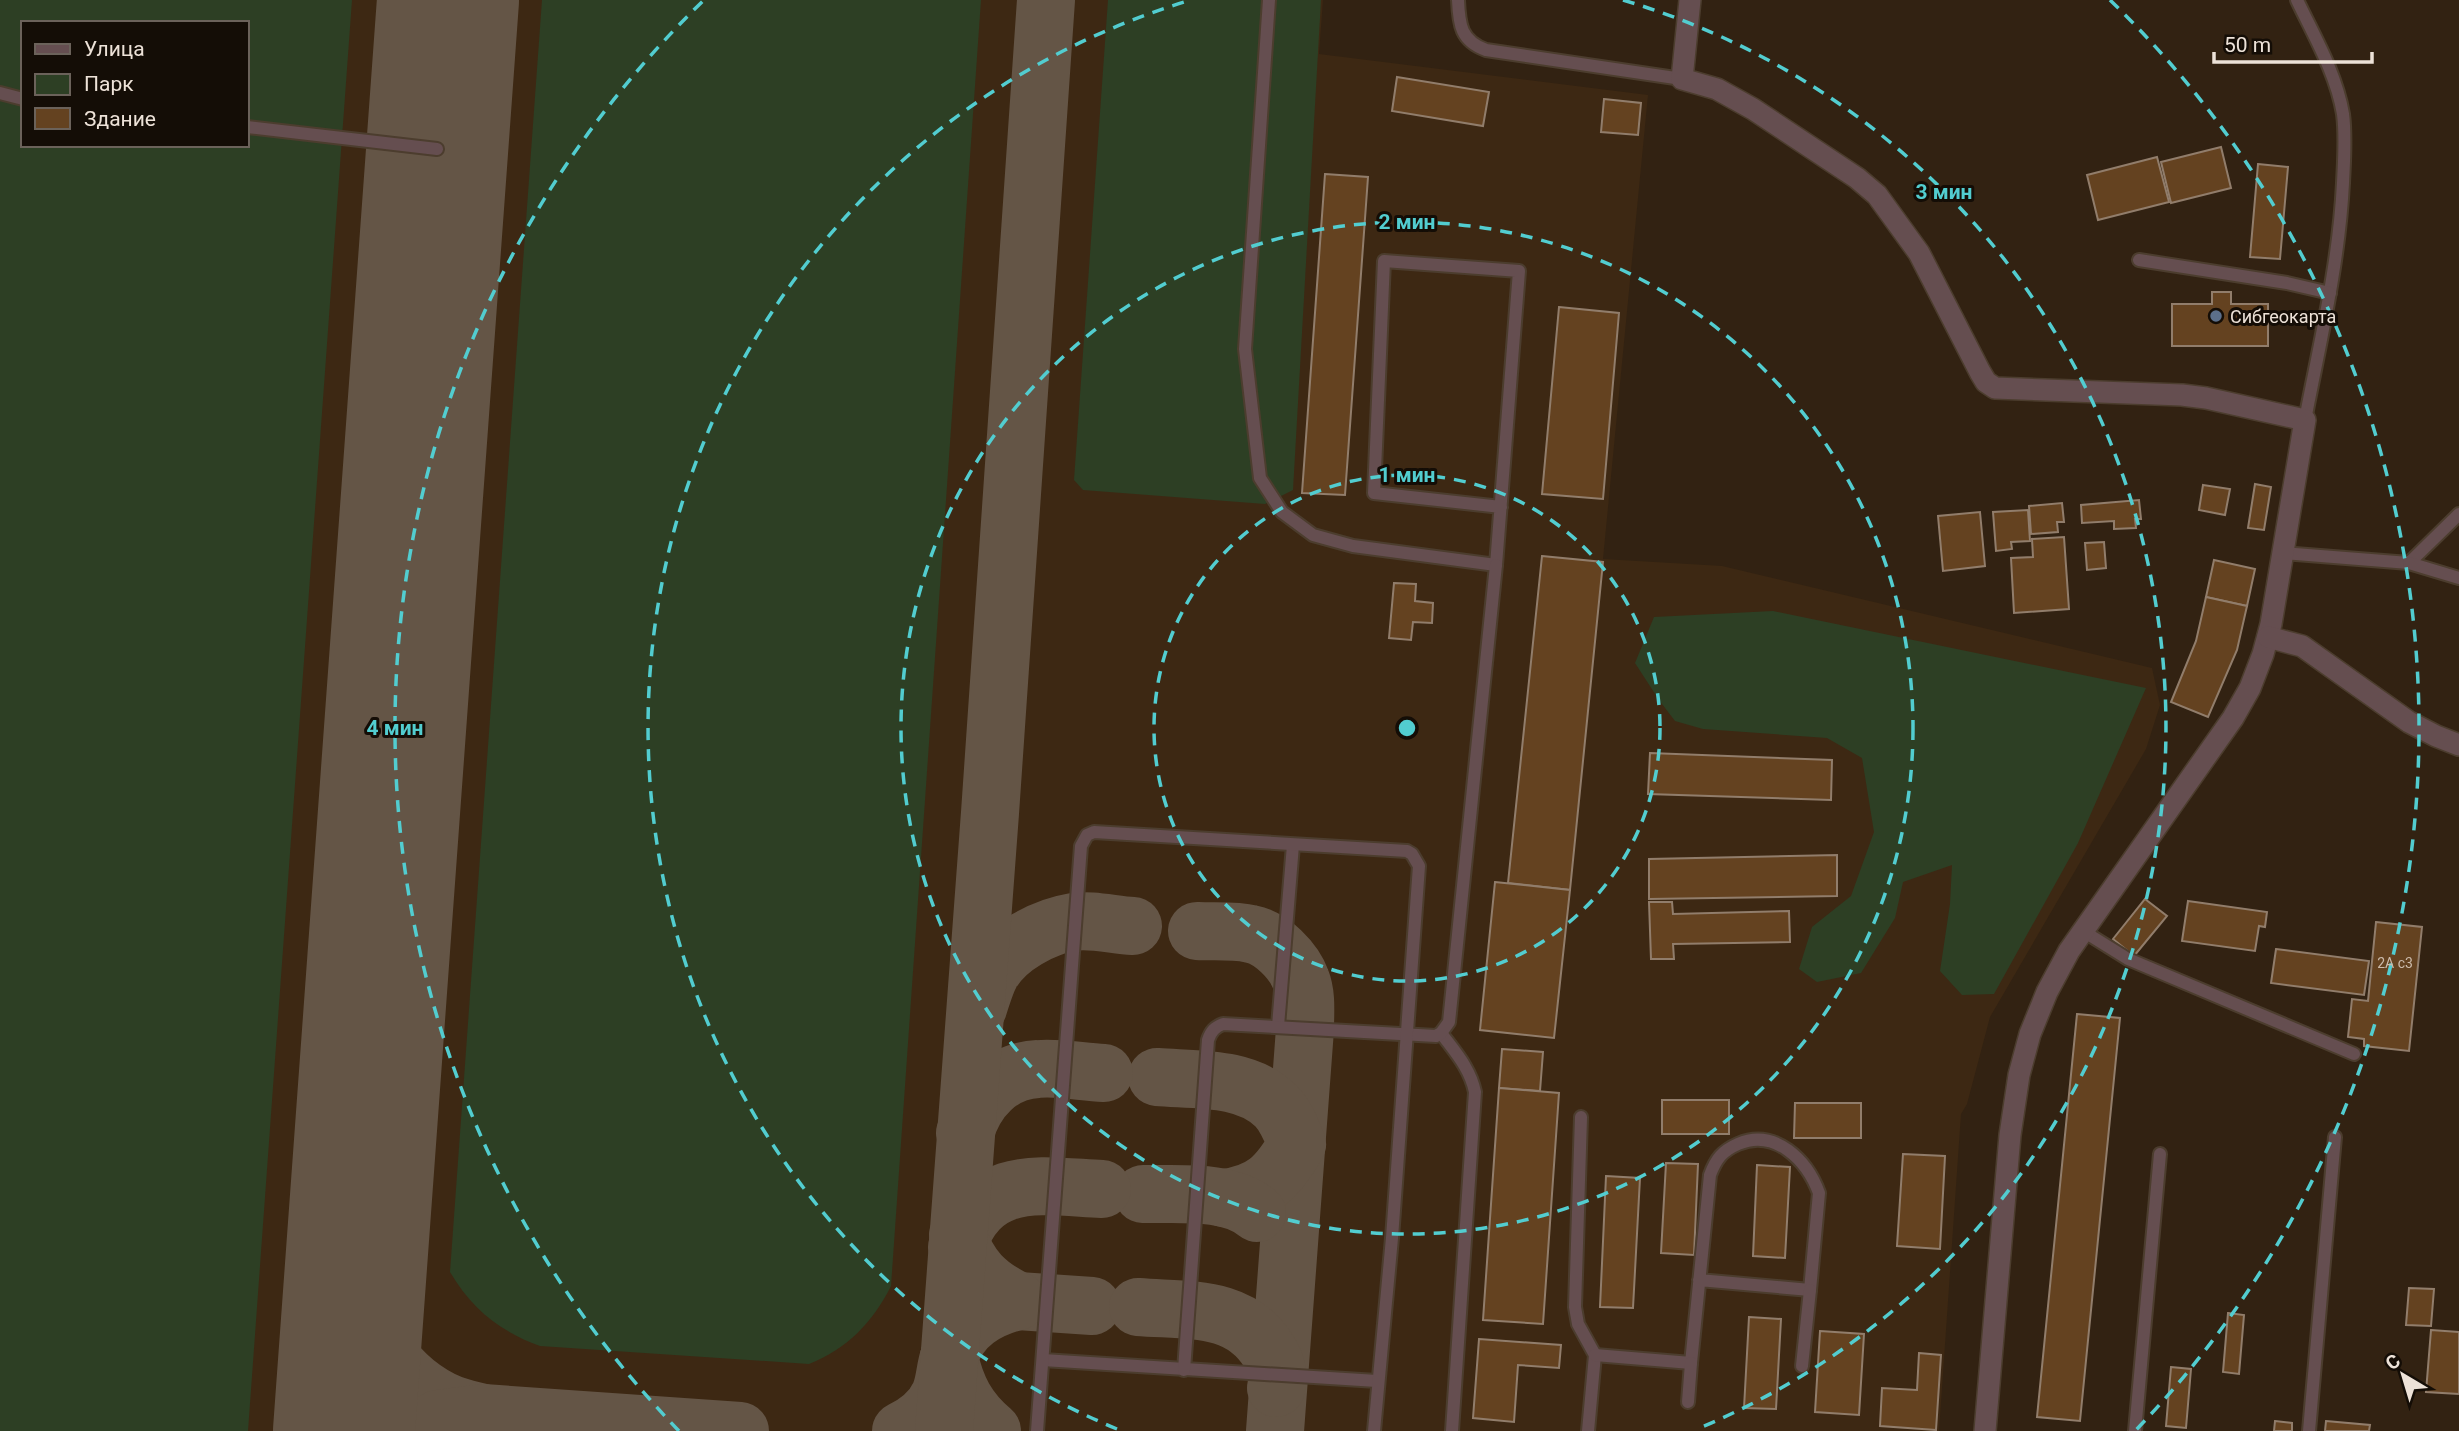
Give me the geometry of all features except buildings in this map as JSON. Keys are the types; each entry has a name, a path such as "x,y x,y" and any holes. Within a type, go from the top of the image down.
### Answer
{"street":[{"path":"1690,0 1682,79 1717,89 1753,109 1857,178 1877,195 1919,253 1986,382 1995,388 2206,398 2305,420 2267,637 2250,688 2233,718 2069,951 2047,992 2030,1034 2019,1075 2010,1135 1985,1431"},
{"path":"2267,637 2302,646 2409,722 2459,745"}],"lane":[{"path":"1269,0 1245,349 1261,478 1282,512 1313,535 1353,546 1496,565"},
{"path":"1458,0 1459,19 1464,35 1472,45 1479,48 1682,79"},
{"path":"2297,0 2336,86 2343,114 2345,142 2341,215 2330,293 2305,420"},
{"path":"0,93 21,98"},
{"path":"248,127 438,149"},
{"path":"2139,260 2287,283 2330,293"},
{"path":"1184,1370 1208,1040 1215,1027 1223,1024 1436,1035 1441,1033 1449,1022 1496,565 1501,507 1519,271 1384,261 1374,493 1501,507"},
{"path":"2409,563 2459,514"},
{"path":"2283,553 2409,563 2459,578"},
{"path":"1037,1431 1074,922 1083,840 1094,832 1407,851 1416,859 1419,866 1407,1035 1374,1431"},
{"path":"1278,1026 1293,845"},
{"path":"2083,931 2128,959 2354,1054"},
{"path":"1441,1033 1464,1064 1475,1091 1452,1431"},
{"path":"1581,1117 1575,1307 1578,1324 1595,1355 1588,1431"},
{"path":"2309,1431 2335,1137"},
{"path":"1689,1402 1710,1175 1716,1159 1728,1148 1750,1139 1772,1140 1799,1160 1819,1193 1802,1366"},
{"path":"2135,1431 2160,1154"},
{"path":"1699,1280 1810,1290"},
{"path":"1595,1355 1691,1363"},
{"path":"1043,1360 1377,1381"}],"shaded area":[{"path":"0,0 1323,0 1319,54 1648,95 1603,559 1722,566 2152,668 2160,705 2146,749 1990,1017 1967,1104 1961,1114 1939,1431 0,1431"}],"green space":[{"path":"0,0 352,0 248,1431 0,1431"},
{"path":"542,0 981,0 891,1286 876,1311 857,1333 835,1351 809,1364 540,1346 499,1326 477,1308 450,1272"},
{"path":"1108,0 1321,0 1293,490 1265,504 1083,490 1074,480"},
{"path":"1773,611 2146,688 2078,843 1994,994 1962,995 1940,971 1950,904 1952,865 1903,882 1895,918 1861,973 1817,982 1799,969 1812,927 1851,896 1874,832 1862,758 1827,738 1703,729 1675,721 1635,663 1654,617"}],"taxiway":[{"path":"944,1431 1046,0"},
{"path":"978,1008 989,977 998,963 1016,946 1038,933 1080,921 1133,926"},
{"path":"1197,931 1244,933 1267,940 1293,965 1304,992 1305,1029 1275,1431"},
{"path":"965,1133 982,1098 1012,1075 1046,1069 1104,1073"},
{"path":"1157,1077 1235,1084 1264,1096 1276,1106 1285,1119 1297,1144 1283,1166 1268,1182 1259,1187 1238,1196 1224,1198"},
{"path":"957,1247 968,1223 982,1206 997,1195 1015,1189 1035,1187 1102,1189"},
{"path":"1143,1194 1217,1197 1245,1205 1257,1213"},
{"path":"901,1431 924,1415 937,1400 949,1357 960,1335 976,1320 995,1308 1018,1301 980,1275 967,1257 958,1235"},
{"path":"355,1274 360,1295 376,1334 400,1368 432,1394 455,1405 483,1413"},
{"path":"1018,1301 1092,1306"},
{"path":"1138,1307 1194,1310 1228,1318 1243,1325 1257,1336 1272,1357 1276,1365 1276,1388"},
{"path":"949,1357 964,1398 992,1431"},
{"path":"415,1431 438,1419 483,1413 740,1431"}],"runway":[{"path":"344,1431 448,0"}],"place":[{"name":"Сибгеокарта","path":"2216,316"}]}
